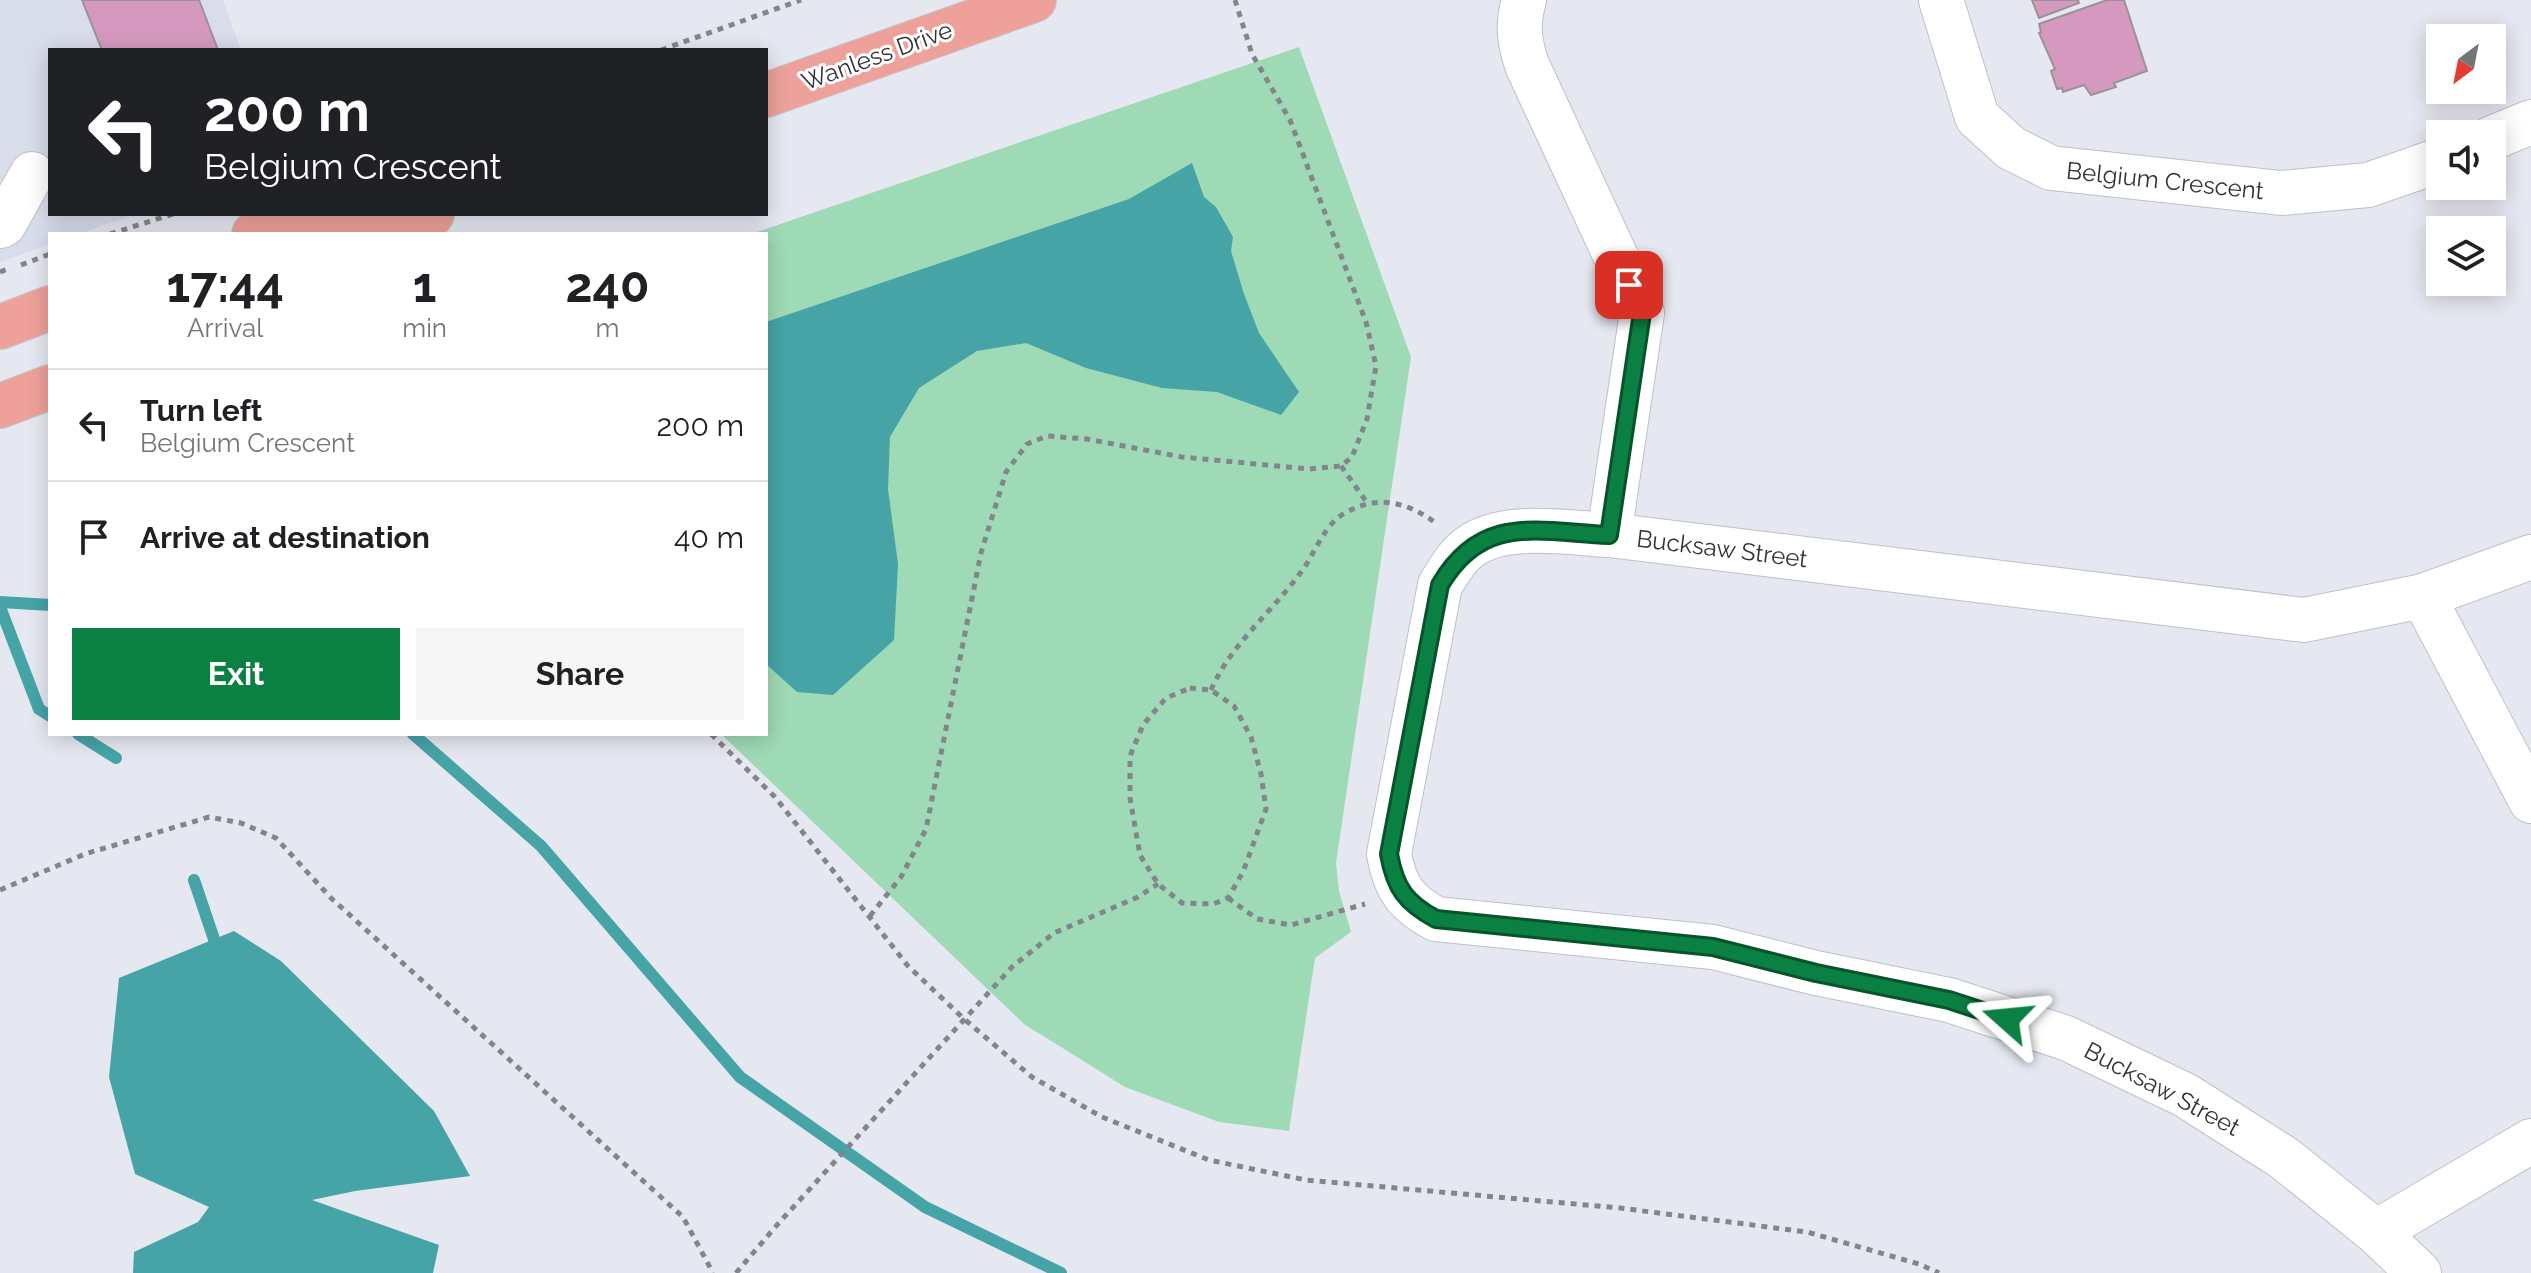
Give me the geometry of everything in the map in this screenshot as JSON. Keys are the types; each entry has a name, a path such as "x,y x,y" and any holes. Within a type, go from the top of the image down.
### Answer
{"main road":[{"name":"Wanless Drive","path":"768,94 1034,0"},
{"path":"381,232 426,216"},
{"path":"260,232 282,224 367,232"},
{"path":"0,327 48,309"},
{"path":"0,406 48,388"}],"street":[{"path":"1524,0 1519,17 1519,42 1527,65 1642,313 1609,535"},
{"name":"Belgium Crescent","path":"1941,0 1977,117 2011,148 2051,168 2281,193 2368,185 2426,165"},
{"path":"2506,132 2531,122"},
{"path":"0,226 32,174"},
{"name":"Bucksaw Street","path":"2419,1273 2376,1232 2284,1158 2185,1095 2066,1038 1949,1000 1816,973 1713,947 1436,919 1417,909 1402,894 1393,875 1389,854 1440,585 1452,565 1468,548 1489,537 1512,531 1609,535 2304,620 2423,596 2531,557"},
{"path":"2423,596 2531,801"},
{"path":"2376,1232 2531,1141"}],"path":[{"path":"667,48 801,0"},
{"path":"870,916 901,877 926,829 981,553 1006,472 1027,444 1047,436 1087,439 1182,457 1309,469 1341,466 1352,457 1367,419 1376,366 1366,322 1290,120 1252,54 1235,0"},
{"path":"116,232 167,216"},
{"path":"1341,466 1368,504"},
{"path":"1211,690 1221,667 1302,572 1342,514 1368,504 1398,502 1423,514 1468,548"},
{"path":"1190,688 1211,690 1234,706 1251,737 1266,809 1243,872 1228,898 1213,904 1182,903 1158,884 1140,855 1130,798 1130,756 1143,725 1166,698 1190,688"},
{"path":"713,736 775,797 908,966 1032,1077 1102,1117 1209,1160 1306,1180 1620,1208 1807,1232 1919,1264 1939,1273"},
{"path":"0,890 85,854 209,817 241,823 276,838 331,898 683,1217 713,1273"},
{"path":"736,1273 1012,967 1054,933 1138,897 1158,884"},
{"path":"1228,898 1257,919 1291,925 1402,894"}],"shaded area":[{"path":"0,0 223,0 240,48 48,48 48,216 129,216 85,232 48,232 48,245 0,262"}],"green space":[{"path":"1299,47 1411,357 1336,863 1339,891 1351,932 1315,958 1289,1131 1219,1122 1125,1087 1024,1024 723,736 768,736 768,232 757,232"}],"water":[{"path":"1192,163 1204,197 1216,207 1233,237 1231,251 1259,333 1299,392 1281,415 1217,392 1162,388 1086,368 1026,343 977,351 919,388 890,437 888,489 898,564 894,640 833,695 797,692 768,666 768,321 1129,199"},
{"path":"234,931 281,961 434,1111 470,1176 355,1191 312,1200 439,1245 433,1273 133,1273 134,1252 198,1222 209,1207 135,1174 109,1077 119,978"}],"building":[{"path":"82,0 199,0 217,48 101,48"},
{"path":"2032,0 2078,0 2079,3 2039,18"},
{"path":"2107,0 2124,0 2147,71 2114,83 2116,87 2091,95 2084,85 2063,92 2062,88 2057,89 2051,71 2055,69 2039,33 2039,24"}],"waterway":[{"path":"0,602 48,605"},
{"path":"0,607 39,709 48,715"},
{"path":"81,736 116,758"},
{"path":"415,736 541,846 740,1077 925,1207 1061,1273"},
{"path":"194,880 216,945"}],"route":[{"path":"1629,285 1642,313 1609,535 1512,531 1489,537 1468,548 1452,565 1440,585 1389,854 1393,875 1402,894 1417,909 1436,919 1713,947 1816,973 1949,1000 2007,1019"}]}
